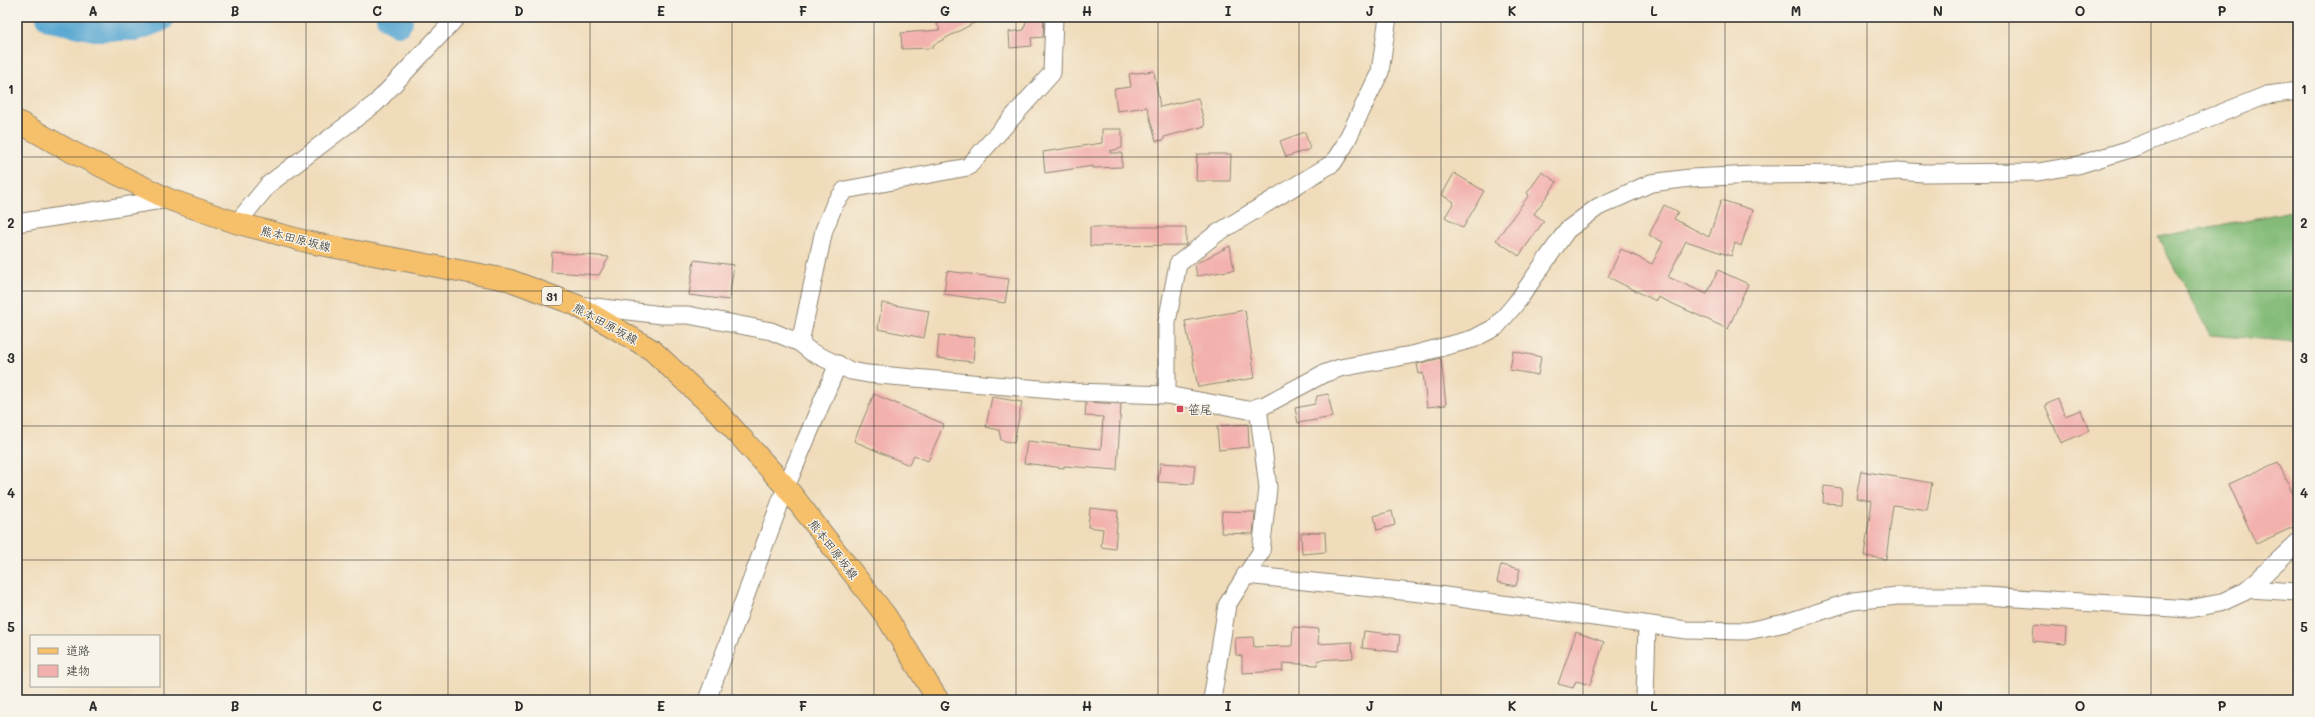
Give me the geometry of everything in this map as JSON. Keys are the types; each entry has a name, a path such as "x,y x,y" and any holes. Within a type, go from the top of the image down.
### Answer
{"main road":[{"name":"熊本田原坂線","path":"17,121 68,150 168,199 236,223 312,243 509,280 576,305 652,350 718,412 786,487 886,616 938,700"}],"street":[{"path":"236,223 269,184 376,103 456,17"},
{"path":"800,343 824,230 835,203 846,190 968,167 1052,73 1054,17"},
{"path":"1167,395 1167,322 1178,264 1216,234 1333,162 1344,146 1380,72 1388,17"},
{"path":"576,305 662,315 688,315 771,331 800,343 811,352 851,371 868,374 1075,392 1167,395 1248,410 1258,407 1322,374 1473,339 1496,327 1516,302 1567,230 1598,207 1651,183 1690,178 1755,175 1862,174 1898,171 1922,173 2038,172 2078,166 2130,149 2267,95 2298,91"},
{"path":"17,223 168,199"},
{"path":"707,700 786,487 838,364"},
{"path":"1212,700 1224,615 1227,606 1245,575 1261,552 1268,488 1258,407"},
{"path":"1245,575 1432,594 1686,630 1747,631 1785,623 1853,602 1897,596 1986,596 2189,609 2220,603 2249,589 2298,542"},
{"path":"2249,589 2298,592"},
{"path":"1645,700 1647,625"}],"green space":[{"path":"2298,210 2298,342 2210,335 2158,237"}],"building":[{"path":"949,17 985,17 933,45 933,48 902,49 901,33 940,30 937,24"},
{"path":"1027,17 1044,17 1043,37 1031,38 1032,46 1010,48 1009,32 1024,30"},
{"path":"1154,71 1160,107 1198,98 1205,126 1164,137 1164,140 1156,141 1147,107 1117,111 1114,89 1131,87 1129,74"},
{"path":"1102,129 1122,129 1122,148 1110,151 1110,153 1122,153 1122,167 1093,168 1093,166 1045,173 1043,152 1102,143"},
{"path":"1305,132 1310,149 1286,157 1280,141"},
{"path":"1197,154 1231,154 1230,181 1196,181"},
{"path":"1542,172 1557,182 1534,214 1544,221 1519,256 1496,240 1529,195 1527,193"},
{"path":"1454,173 1484,191 1463,228 1445,217 1454,202 1442,195"},
{"path":"1721,200 1753,210 1741,246 1735,243 1731,256 1686,241 1668,277 1707,294 1718,270 1748,284 1728,329 1658,297 1656,301 1608,277 1621,249 1652,264 1663,242 1649,235 1664,205 1678,212 1674,219 1709,237"},
{"path":"1090,227 1186,227 1186,245 1090,246"},
{"path":"1230,246 1234,270 1197,276 1195,264"},
{"path":"552,252 609,257 599,275 551,272"},
{"path":"694,260 734,265 729,300 689,295"},
{"path":"947,271 1009,279 1005,303 944,294"},
{"path":"882,303 929,311 924,338 878,329"},
{"path":"1245,310 1255,378 1198,387 1185,321"},
{"path":"939,335 975,338 973,362 937,358"},
{"path":"1513,351 1541,357 1538,375 1510,370"},
{"path":"1441,358 1446,405 1427,407 1423,373 1419,374 1417,364"},
{"path":"874,394 944,424 928,461 914,455 909,465 854,441"},
{"path":"1328,394 1333,417 1298,423 1295,408 1315,404 1317,396"},
{"path":"992,397 1022,402 1014,443 1001,440 999,430 986,427"},
{"path":"2058,399 2065,416 2081,410 2089,431 2061,443 2045,405"},
{"path":"1086,402 1121,404 1117,470 1064,466 1064,468 1024,463 1027,441 1101,449 1103,417 1085,416"},
{"path":"1248,424 1249,447 1219,450 1217,426"},
{"path":"2278,462 2298,505 2298,525 2256,544 2229,484"},
{"path":"1160,463 1195,465 1193,484 1158,482"},
{"path":"1861,471 1932,483 1927,510 1893,505 1886,559 1864,556 1872,501 1856,498"},
{"path":"1824,486 1842,488 1841,504 1823,503"},
{"path":"1090,508 1118,511 1115,549 1101,547 1103,529 1088,527"},
{"path":"1222,511 1255,512 1253,534 1221,533"},
{"path":"1392,511 1395,525 1377,530 1374,516"},
{"path":"1325,532 1326,552 1302,554 1301,533"},
{"path":"1501,565 1520,569 1516,586 1497,582"},
{"path":"2034,625 2066,628 2065,644 2033,641"},
{"path":"1293,627 1319,629 1318,644 1352,642 1353,658 1318,660 1317,665 1282,663 1283,671 1242,673 1242,656 1236,655 1235,638 1253,637 1254,647 1292,646"},
{"path":"1364,631 1400,635 1398,652 1362,648"},
{"path":"1576,632 1604,642 1590,685 1576,681 1573,688 1558,684"}],"waterway":[{"path":"51,17 95,26 136,26 160,17"},
{"path":"391,17 398,21"}],"place":[{"name":"笹尾","path":"1180,409"}]}
